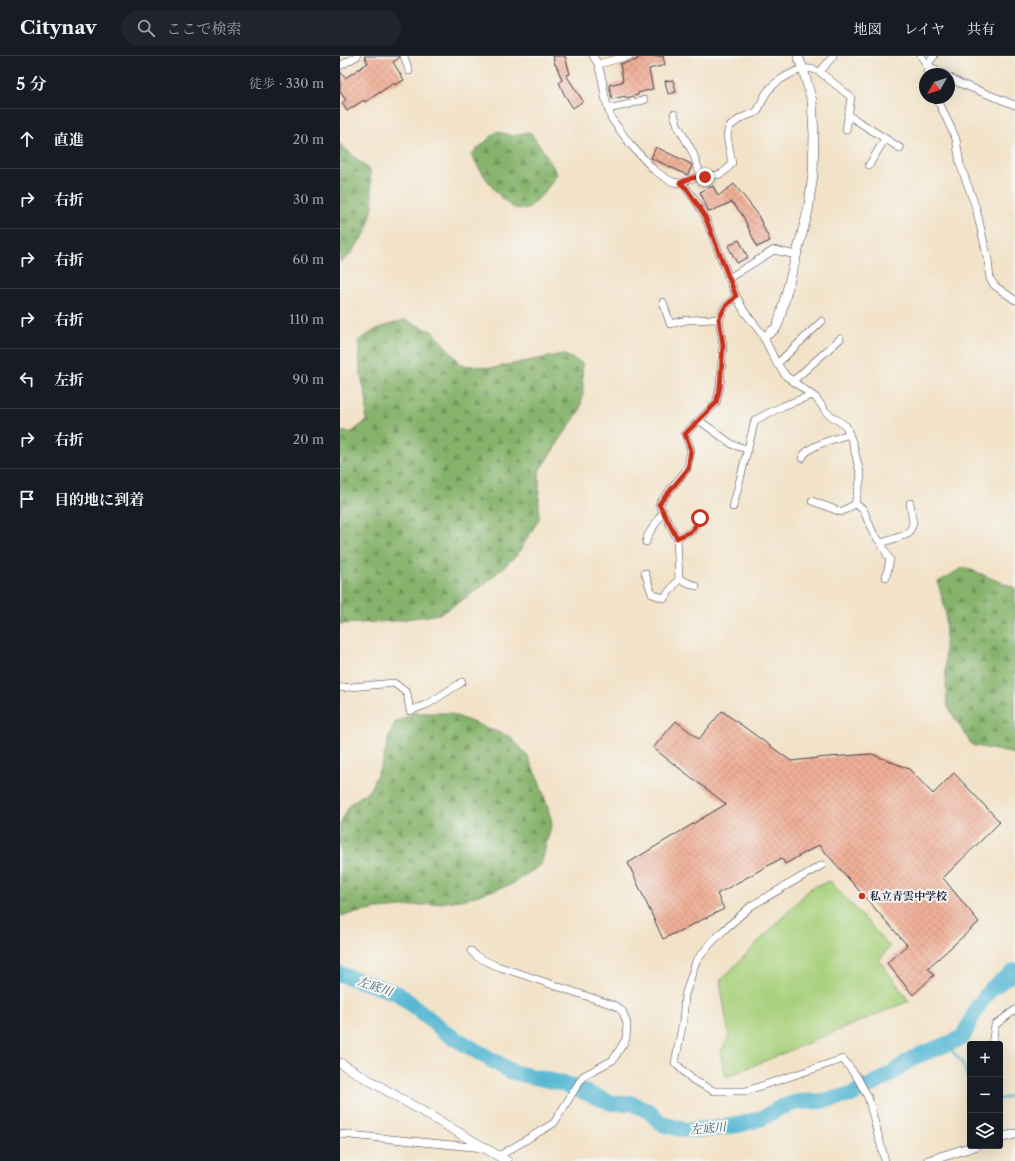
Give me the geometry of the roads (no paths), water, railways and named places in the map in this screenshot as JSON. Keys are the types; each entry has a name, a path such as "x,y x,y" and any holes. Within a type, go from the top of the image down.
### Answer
{"street":[{"path":"340,66 357,56"},
{"path":"593,56 598,64 611,118 654,170 667,179 680,183 686,188 704,214 736,296 744,311 764,337 777,364 786,376 816,398 827,412 846,426 853,444 860,477 855,504 841,512 812,501"},
{"path":"598,64 629,56"},
{"path":"764,337 776,328 779,321 808,212 813,174 814,135 812,101 798,56"},
{"path":"820,72 833,56"},
{"path":"921,56 928,65 933,68"},
{"path":"928,65 934,56"},
{"path":"406,57 409,71"},
{"path":"680,183 701,176 716,176 722,174 728,169 732,163 727,136 728,127 741,118 757,112 768,90 782,79 803,69 811,69 820,72 851,97 846,130"},
{"path":"955,80 1015,105"},
{"path":"608,109 644,100"},
{"path":"940,104 956,139 960,164 976,208 988,260 990,279 995,286 1015,300"},
{"path":"674,114 678,126 693,154 701,176"},
{"path":"848,115 900,148"},
{"path":"869,165 885,139"},
{"path":"729,278 774,250 796,255"},
{"path":"645,573 652,594 664,598 679,579 677,538 659,504 688,469 691,450 685,434 700,421 716,403 720,387 723,345 719,319 725,307 736,296"},
{"path":"663,302 670,324 687,320 719,319"},
{"path":"777,364 822,321"},
{"path":"793,381 840,339"},
{"path":"733,507 755,420 783,406 812,395"},
{"path":"700,421 733,445 747,449"},
{"path":"802,458 804,454 812,447 849,434"},
{"path":"881,543 908,534 913,524 910,503"},
{"path":"855,504 863,509 873,533 881,543 890,560 886,578"},
{"path":"646,542 648,535 663,512"},
{"path":"677,538 692,531 700,518"},
{"path":"679,579 696,586"},
{"path":"340,688 394,683 407,693 410,711 428,704 462,682"},
{"path":"822,865 751,906 724,930 696,961 685,994 683,1021 675,1063 693,1080 714,1092 746,1091 843,1059 857,1077 868,1097 885,1161"},
{"path":"340,1063 487,1148 503,1159 554,1123 583,1076 613,1060 626,1038 627,1024 623,1012 616,1006 494,965 476,956 471,951"},
{"path":"992,1041 995,1026 1015,1010"},
{"path":"340,1134 487,1148"},
{"path":"1003,1137 1015,1134"},
{"path":"928,1161 967,1149"}],"waterway":[{"name":"左底川","path":"340,974 399,994 446,1033 512,1072 561,1083 612,1103 631,1103 649,1111 662,1124 684,1130 712,1129 742,1124 763,1118 781,1107 798,1102 823,1101 851,1095 885,1078 914,1057 962,1038 978,1006 991,989 1015,971"},
{"path":"947,1044 962,1063 967,1077"},
{"path":"1003,1098 1015,1095"}],"place":[{"name":"私立青雲中学校","path":"862,896"}]}
